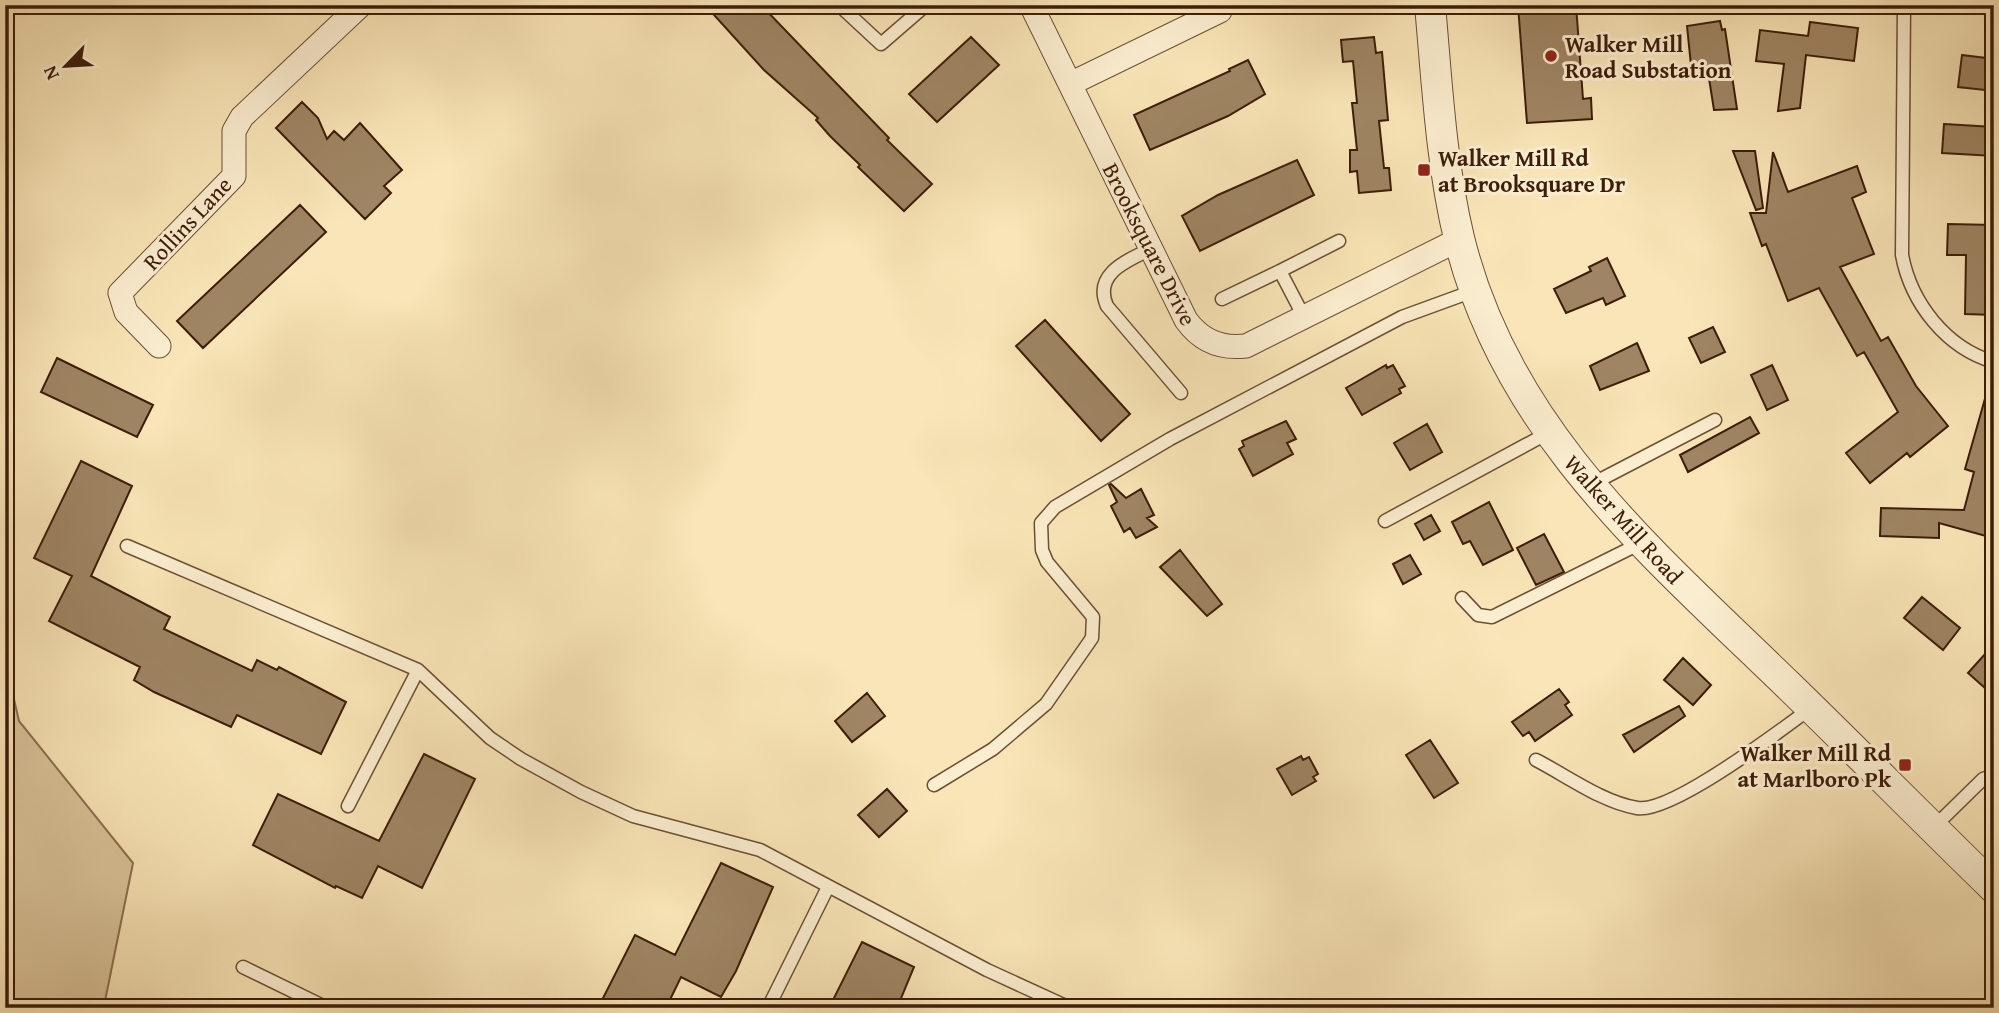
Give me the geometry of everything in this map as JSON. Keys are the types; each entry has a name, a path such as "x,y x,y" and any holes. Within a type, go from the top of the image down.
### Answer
{"street":[{"name":"Rollins Lane","path":"159,346 126,312 120,293 234,176 234,131 243,117 361,5"},
{"name":"Brooksquare Drive","path":"1031,5 1186,320 1194,332 1212,343 1246,346 1460,239"},
{"name":"Walker Mill Road","path":"1430,5 1442,129 1460,239 1477,290 1511,368 1548,433 1589,486 1641,542 1994,888"},
{"path":"1070,84 1220,11"}],"lane":[{"path":"839,5 881,44 926,5"},
{"path":"1904,5 1902,255 1905,271 1928,316 1964,348 1994,362"},
{"path":"1222,299 1339,241"},
{"path":"1151,250 1129,260 1109,274 1102,284 1102,295 1107,306 1181,393"},
{"path":"1280,271 1304,317"},
{"path":"934,785 993,749 1046,704 1092,638 1093,617 1047,562 1042,550 1041,523 1055,507 1170,439 1402,317 1477,290"},
{"path":"1589,486 1715,420"},
{"path":"1385,521 1548,433"},
{"path":"1462,598 1478,615 1492,617 1641,542"},
{"path":"127,546 418,670 490,737 521,759 581,792 633,816 760,850 987,970 1070,1008"},
{"path":"348,806 418,670"},
{"path":"1536,760 1617,803 1640,809 1653,807 1693,788 1771,738 1811,708"},
{"path":"1933,828 1988,777 1994,789"},
{"path":"768,1008 828,887"},
{"path":"243,967 327,1008"}],"shaded area":[{"path":"5,660 19,721 133,863 105,1001 107,1008 5,1008"}],"building":[{"path":"705,5 761,5 889,138 887,140 932,184 904,211 858,167 860,165 816,120 818,118 764,70"},
{"name":"Walker Mill Road Substation","path":"1518,5 1576,5 1583,99 1591,98 1592,119 1527,123"},
{"path":"1720,21 1722,30 1725,29 1737,109 1714,110 1708,72 1692,75 1687,26"},
{"path":"1810,22 1858,28 1854,61 1806,55 1800,108 1778,111 1784,64 1756,61 1760,30 1808,36"},
{"path":"971,37 999,65 937,122 909,94"},
{"path":"1374,37 1376,53 1382,52 1388,120 1379,121 1384,168 1389,168 1391,190 1359,193 1357,171 1350,172 1350,150 1357,150 1352,103 1357,103 1353,61 1343,62 1341,40"},
{"path":"1962,55 1994,59 1994,91 1958,87"},
{"path":"1248,60 1265,94 1228,116 1150,150 1134,115"},
{"path":"302,102 318,118 327,139 334,131 344,140 360,123 402,170 384,186 391,193 365,219 276,128"},
{"path":"1944,124 1994,127 1994,156 1942,153"},
{"path":"1733,151 1755,151 1763,208 1756,210"},
{"path":"1773,152 1788,192 1857,166 1866,192 1852,198 1874,254 1840,267 1881,341 1888,337 1916,386 1948,426 1910,457 1907,453 1870,483 1846,453 1898,412 1864,352 1857,356 1819,288 1788,301 1766,244 1762,246 1750,213 1766,213"},
{"path":"1297,160 1314,195 1200,251 1182,216 1218,195"},
{"path":"300,205 326,232 203,348 177,321"},
{"path":"1948,224 1994,225 1994,315 1965,314 1966,255 1947,255"},
{"path":"1607,258 1625,296 1606,305 1603,298 1566,313 1554,289 1591,271 1589,267"},
{"path":"1045,320 1130,414 1101,441 1016,346"},
{"path":"1713,327 1725,352 1701,363 1689,338"},
{"path":"1637,343 1649,371 1600,390 1590,366"},
{"path":"57,358 153,405 137,437 41,392"},
{"path":"1386,365 1387,368 1393,365 1405,386 1399,389 1401,393 1362,415 1346,388"},
{"path":"1772,365 1788,400 1767,410 1751,375"},
{"path":"1988,388 1994,388 1994,508 1986,536 1939,523 1939,538 1880,536 1881,508 1964,510 1974,472 1965,469"},
{"path":"1750,417 1759,433 1688,472 1680,455"},
{"path":"1286,421 1296,439 1287,443 1293,454 1253,476 1239,449 1244,446 1242,441"},
{"path":"1427,424 1442,452 1410,470 1394,443"},
{"path":"81,461 132,486 91,576 170,617 164,629 252,671 257,660 277,670 279,667 346,702 321,754 237,715 231,727 154,692 134,680 140,667 49,621 72,576 34,558"},
{"path":"1109,485 1126,498 1141,489 1154,515 1147,518 1157,527 1136,538 1130,528 1124,532 1111,506 1117,502"},
{"path":"1489,502 1513,550 1483,565 1470,541 1463,544 1452,522"},
{"path":"1431,515 1440,531 1424,540 1415,524"},
{"path":"1544,534 1564,572 1536,585 1517,548"},
{"path":"1180,550 1222,604 1207,616 1160,567"},
{"path":"1410,555 1421,574 1403,584 1393,564"},
{"path":"1922,597 1960,628 1943,650 1904,618"},
{"path":"1994,644 1994,696 1968,673"},
{"path":"1683,658 1711,685 1693,705 1664,680"},
{"path":"1559,689 1569,702 1565,705 1572,715 1535,741 1529,732 1523,736 1512,722"},
{"path":"867,693 885,716 852,742 835,721"},
{"path":"1679,706 1685,716 1634,752 1623,735"},
{"path":"1430,740 1458,783 1434,798 1406,755"},
{"path":"424,754 475,779 422,888 378,866 362,898 336,886 335,888 253,845 278,794 379,841"},
{"path":"1301,756 1303,760 1309,757 1318,774 1313,777 1316,781 1292,795 1277,769"},
{"path":"887,789 907,811 879,837 858,815"},
{"path":"721,863 773,887 736,971 721,997 681,977 666,1008 598,1008 635,935 675,955"},
{"path":"862,942 914,967 897,1008 829,1008"}],"place":[{"name":"Walker Mill Road Substation","path":"1551,56"},
{"name":"Walker Mill Rd at Brooksquare Dr","path":"1424,170"},
{"name":"Walker Mill Rd at Marlboro Pk","path":"1905,765"}]}
